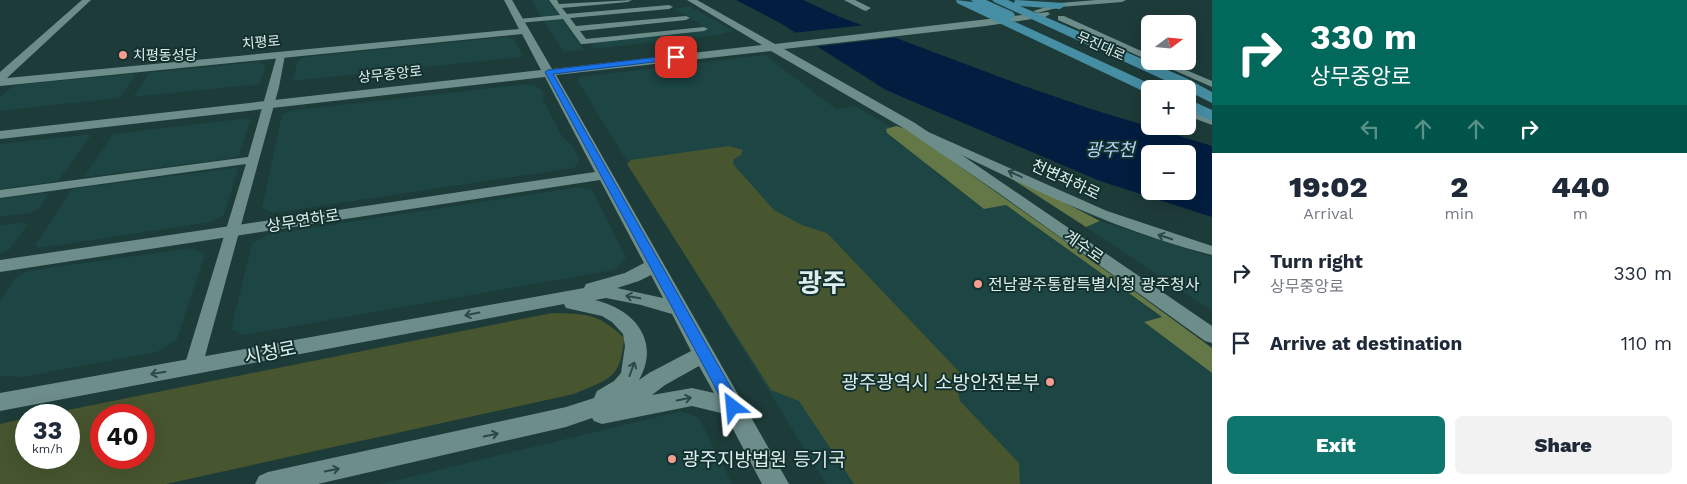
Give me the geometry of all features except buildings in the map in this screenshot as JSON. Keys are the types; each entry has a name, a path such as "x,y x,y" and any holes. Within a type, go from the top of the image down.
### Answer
{"highway":[{"path":"977,0 997,14"},
{"path":"959,1 997,14 1141,85"},
{"path":"959,1 967,8 968,14 965,21"},
{"path":"997,14 1014,3 1031,4 1061,14 1212,86"},
{"path":"1014,3 1042,15 1061,14"},
{"name":"무진대로","path":"997,14 1025,23 1114,64 1161,80"},
{"name":"무진대로","path":"1042,15 1166,80"},
{"path":"1114,64 1143,80"},
{"path":"1196,89 1212,93"}],"street":[{"path":"0,80 87,0"},
{"path":"508,0 776,484"},
{"path":"555,3 628,0"},
{"path":"584,42 704,29 658,0"},
{"name":"천변좌하로","path":"691,0 773,43 910,126 1006,191"},
{"path":"848,0 866,8"},
{"path":"1061,14 1099,2 1122,0"},
{"path":"555,3 589,49"},
{"path":"522,26 566,17 669,7"},
{"path":"913,28 997,14 1042,15"},
{"path":"913,28 965,21 997,14 1141,89"},
{"path":"1061,14 1141,54"},
{"path":"574,29 686,18"},
{"name":"치평로","path":"0,80 281,55 522,26"},
{"name":"상무중앙로","path":"0,125 271,99 913,28"},
{"path":"193,366 254,160 281,55"},
{"path":"1177,70 1212,86"},
{"name":"상무중앙로","path":"0,135 271,99"},
{"name":"천변좌하로","path":"910,126 1082,206 1139,228 1212,251"},
{"path":"0,194 254,160"},
{"name":"상무연하로","path":"0,266 605,175"},
{"name":"계수로","path":"1006,191 1212,336"},
{"name":"시청로","path":"0,402 565,296 632,277 655,265"},
{"name":"시청로","path":"565,296 606,292 642,299 680,310"},
{"name":"시청로","path":"540,301 600,307 615,313 629,326 634,338 636,355 634,370 625,384 566,417"},
{"name":"시청로","path":"268,484 566,417 639,393 657,379 704,354"},
{"name":"시청로","path":"566,417 608,414 692,397 733,407"}],"shaded area":[{"path":"531,0 548,0 559,15 542,18"},
{"path":"689,6 734,31 719,35 594,49 591,44 595,42 710,30 675,9"},
{"path":"563,20 584,50 564,52 544,21"},
{"path":"505,37 514,39 523,57 292,81 298,60 306,57"},
{"path":"765,55 836,109 855,106 893,128 936,173 984,209 1006,205 1162,318 1144,322 1212,373 1212,484 826,484 577,80 580,77"},
{"path":"258,62 266,65 260,84 133,97 149,73"},
{"path":"136,75 119,98 0,111 0,97 9,89 23,84"},
{"path":"527,84 534,85 543,91 543,100 562,136 571,144 579,158 574,168 273,213 262,208 282,115 289,111"},
{"path":"251,119 239,155 233,158 84,177 113,134"},
{"path":"92,134 58,181 0,189 0,144"},
{"path":"238,169 224,215 211,222 39,248 35,246 72,189"},
{"path":"579,187 592,190 626,258 614,270 244,335 231,329 252,244 269,234"},
{"path":"45,193 48,195 39,209 29,213 0,217 0,199"},
{"path":"1100,221 1212,257 1212,311 1086,227"},
{"path":"23,222 28,224 9,250 0,254 0,225"},
{"path":"191,248 205,254 177,339 157,352 22,377 0,376 0,301 15,278 27,271"},
{"path":"681,411 699,418 732,484 381,484"}],"green space":[{"path":"896,126 912,132 1212,348 1212,373 1144,322 1162,317 1006,205 984,209 887,133 886,129"},
{"path":"729,146 743,150 741,155 734,159 733,164 774,210 802,225 827,233 967,380 958,392 960,401 1019,463 1020,484 854,484 799,401 771,390 627,164 631,160"},
{"path":"1008,173 1100,221 1086,227 1004,174"},
{"path":"552,313 591,316 607,324 624,338 620,362 611,376 596,385 574,394 166,484 0,484 0,424 15,421 15,469 80,469 80,408 90,406 90,469 155,469 155,404 98,404"}],"water":[{"name":"광주천","path":"736,0 803,0 840,17 1027,87 1141,124 1141,135 1176,135 1212,146 1212,217 1159,200 1196,200 1196,145 1141,145 1141,194 1100,181 886,90 782,24"}],"pier":[{"path":"866,25 899,37 814,47 792,33"}],"place":[{"name":"치평동성당","path":"123,55"},
{"name":"전남광주통합특별시청 광주청사","path":"978,284"},
{"name":"광주광역시 소방안전본부","path":"1050,382"},
{"name":"광주지방법원 등기국","path":"672,459"}],"district":[{"name":"광주","path":"822,283"}],"route":[{"path":"676,57 548,72 733,407"}]}
